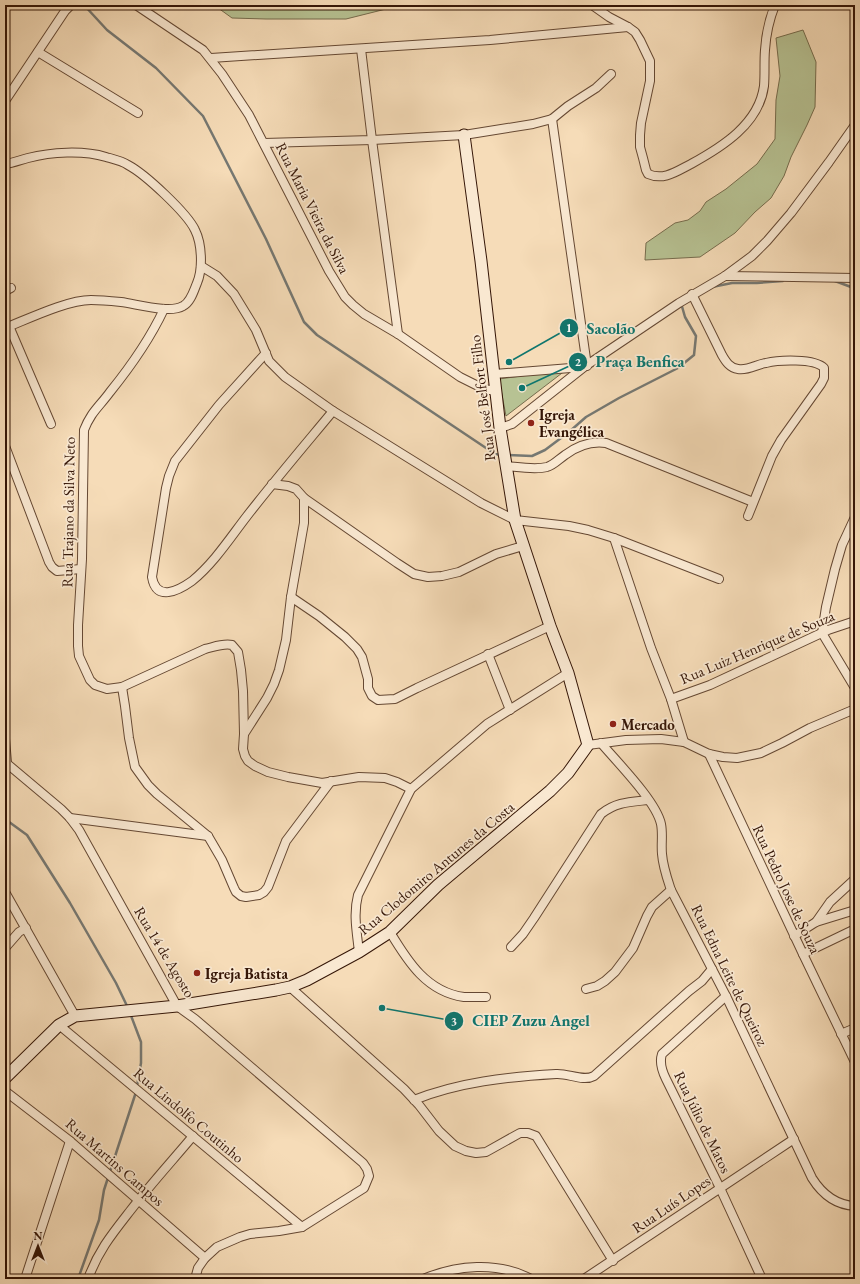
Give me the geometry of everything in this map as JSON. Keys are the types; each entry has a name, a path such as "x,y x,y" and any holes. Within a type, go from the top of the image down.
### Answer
{"street":[{"path":"5,101 65,11 71,5"},
{"name":"Rua Maria Vieira da Silva","path":"136,5 203,50 211,58 249,115 329,271 345,297 364,314 398,334 460,377 484,389 496,391"},
{"path":"592,5 635,32 650,61 650,81 641,123 640,147 642,158 648,174 661,177 671,174 706,156 741,129 755,112 764,88 767,29 775,5"},
{"path":"211,58 490,40 628,27"},
{"path":"361,49 398,334"},
{"path":"38,52 138,113"},
{"path":"264,143 372,140 464,135 533,124 552,119 568,106 596,88 611,74"},
{"path":"552,119 586,367"},
{"path":"500,428 512,424 586,367 652,321 725,276 752,256 791,213 855,125"},
{"name":"Rua José Belfort Filho","path":"464,135 481,261 500,428 515,520 550,626 568,673 588,745"},
{"path":"5,174 5,164 30,157 64,152 88,153 105,156 128,164 138,171 190,222 199,241 201,266 199,280 184,306 176,309 164,309 121,302 90,300 69,304 7,327 51,424"},
{"path":"201,266 217,276 234,294 256,330 266,353 275,368 285,377 333,411 482,503 515,520 569,526 614,538 719,579"},
{"path":"725,276 855,278"},
{"path":"693,296 722,355 732,367 745,369 765,363 788,360 811,362 819,364 824,368 824,378 821,384 790,425 772,456 748,516"},
{"name":"Rua Trajano da Silva Neto","path":"122,687 107,689 95,685 90,680 79,656 77,630 81,569 84,430 93,412 110,393 151,336 164,309"},
{"path":"266,353 219,405 175,461 166,488 152,577 153,584 157,590 163,593 179,589 206,568 272,484 333,411"},
{"path":"494,374 586,367"},
{"path":"506,466 528,468 545,467 557,462 566,454 584,445 592,442 606,443 754,502"},
{"path":"5,446 52,567 57,571 81,569"},
{"path":"272,484 288,486 296,489 304,498 397,564 414,574 428,577 442,576 459,572 496,554 523,546"},
{"path":"244,734 267,698 279,670 286,640 291,597 302,538 304,523 304,498"},
{"path":"855,518 842,545 835,569 826,607 822,633 855,688"},
{"path":"614,538 671,699 684,742"},
{"path":"291,597 319,616 357,649 362,657 368,679 368,688 372,696 378,700 395,699 550,626"},
{"name":"Rua Luiz Henrique de Souza","path":"671,699 710,685 822,633 855,622"},
{"path":"330,781 286,841 268,888 259,895 246,897 241,896 236,892 222,860 208,836 148,785 135,767 129,738 122,687 205,650 220,645 232,644 238,652 241,670 243,691 243,749 248,761 268,772 322,783 330,781 359,777 379,778 397,782 411,789"},
{"path":"488,654 510,710"},
{"path":"359,952 356,915 358,895 411,789 487,724 568,673"},
{"path":"588,745 626,740 661,739 684,742 709,754 736,758 761,753 782,744 810,728 855,709"},
{"path":"5,739 6,763"},
{"name":"Rua Edna Leite de Queiroz","path":"601,743 648,800 656,812 661,824 662,862 671,890 726,996 812,1178 818,1188 827,1197 840,1203 855,1206"},
{"name":"Rua Clodomiro Antunes da Costa","path":"5,1078 58,1025 75,1016 177,1006 244,996 290,987 307,980 359,952 390,932 438,885 550,791 568,773 588,745"},
{"name":"Rua Pedro Jose de Souza","path":"709,754 802,954 855,1062"},
{"name":"Rua 14 de Agosto","path":"6,763 70,818 79,830 177,1006 195,1019 367,1169 369,1176 364,1188 302,1227"},
{"path":"511,947 523,934 534,918 601,814 608,808 619,803 648,800"},
{"path":"70,818 208,836"},
{"path":"816,922 830,902 855,879"},
{"path":"586,989 597,986 615,972 633,948 652,907 671,890"},
{"path":"5,892 75,1016"},
{"path":"794,936 816,922 855,910"},
{"path":"5,948 19,932 26,928"},
{"path":"802,954 855,929"},
{"path":"390,932 409,962 429,983 452,994 464,997 486,997"},
{"path":"414,1100 438,1091 484,1080 562,1074 586,1079 590,1078 702,981 712,970"},
{"path":"290,987 404,1089 439,1131 455,1146 466,1151 476,1153 486,1152 520,1133 528,1133 536,1136 613,1261"},
{"name":"Rua Júlio de Matos","path":"726,996 662,1054 660,1058 662,1071 720,1188 762,1279"},
{"name":"Rua Lindolfo Coutinho","path":"58,1025 302,1227"},
{"path":"841,1034 855,1028"},
{"name":"Rua Martins Campos","path":"5,1091 70,1141 205,1258"},
{"path":"88,1279 100,1251 138,1200 193,1136"},
{"name":"Rua Luís Lopes","path":"584,1279 794,1139"},
{"path":"24,1279 70,1141"},
{"path":"195,1279 198,1268 205,1258 217,1247 240,1237 291,1230 302,1227"},
{"path":"423,1279 453,1269 476,1267 501,1268 531,1279"}],"green space":[{"path":"214,5 274,7 285,5 402,5 346,19 266,19 232,18"},
{"path":"803,30 816,62 815,107 791,157 784,176 771,198 735,233 700,257 645,260 646,243 675,223 688,220 700,211 706,202 726,189 757,164 775,139 776,100 780,76 776,38"},
{"path":"566,370 506,416 499,379"}],"waterway":[{"path":"84,5 107,30 156,68 203,116 266,239 304,322 317,335 495,454 501,455"},
{"path":"712,287 732,283 783,281"},
{"path":"835,281 855,289"},
{"path":"508,455 532,456 545,450 586,417 619,398 678,368 694,355 696,336 685,317 681,303"},
{"path":"5,819 27,835 70,903 116,983 128,1008"},
{"path":"78,1279 99,1220 104,1190 136,1092 141,1063 141,1042 130,1013"}],"place":[{"name":"Sacolão","path":"509,362"},
{"name":"Praça Benfica","path":"522,388"},
{"name":"Igreja Evangélica","path":"531,423"},
{"name":"Mercado","path":"613,724"},
{"name":"Igreja Batista","path":"197,973"},
{"name":"CIEP Zuzu Angel","path":"382,1008"}]}
